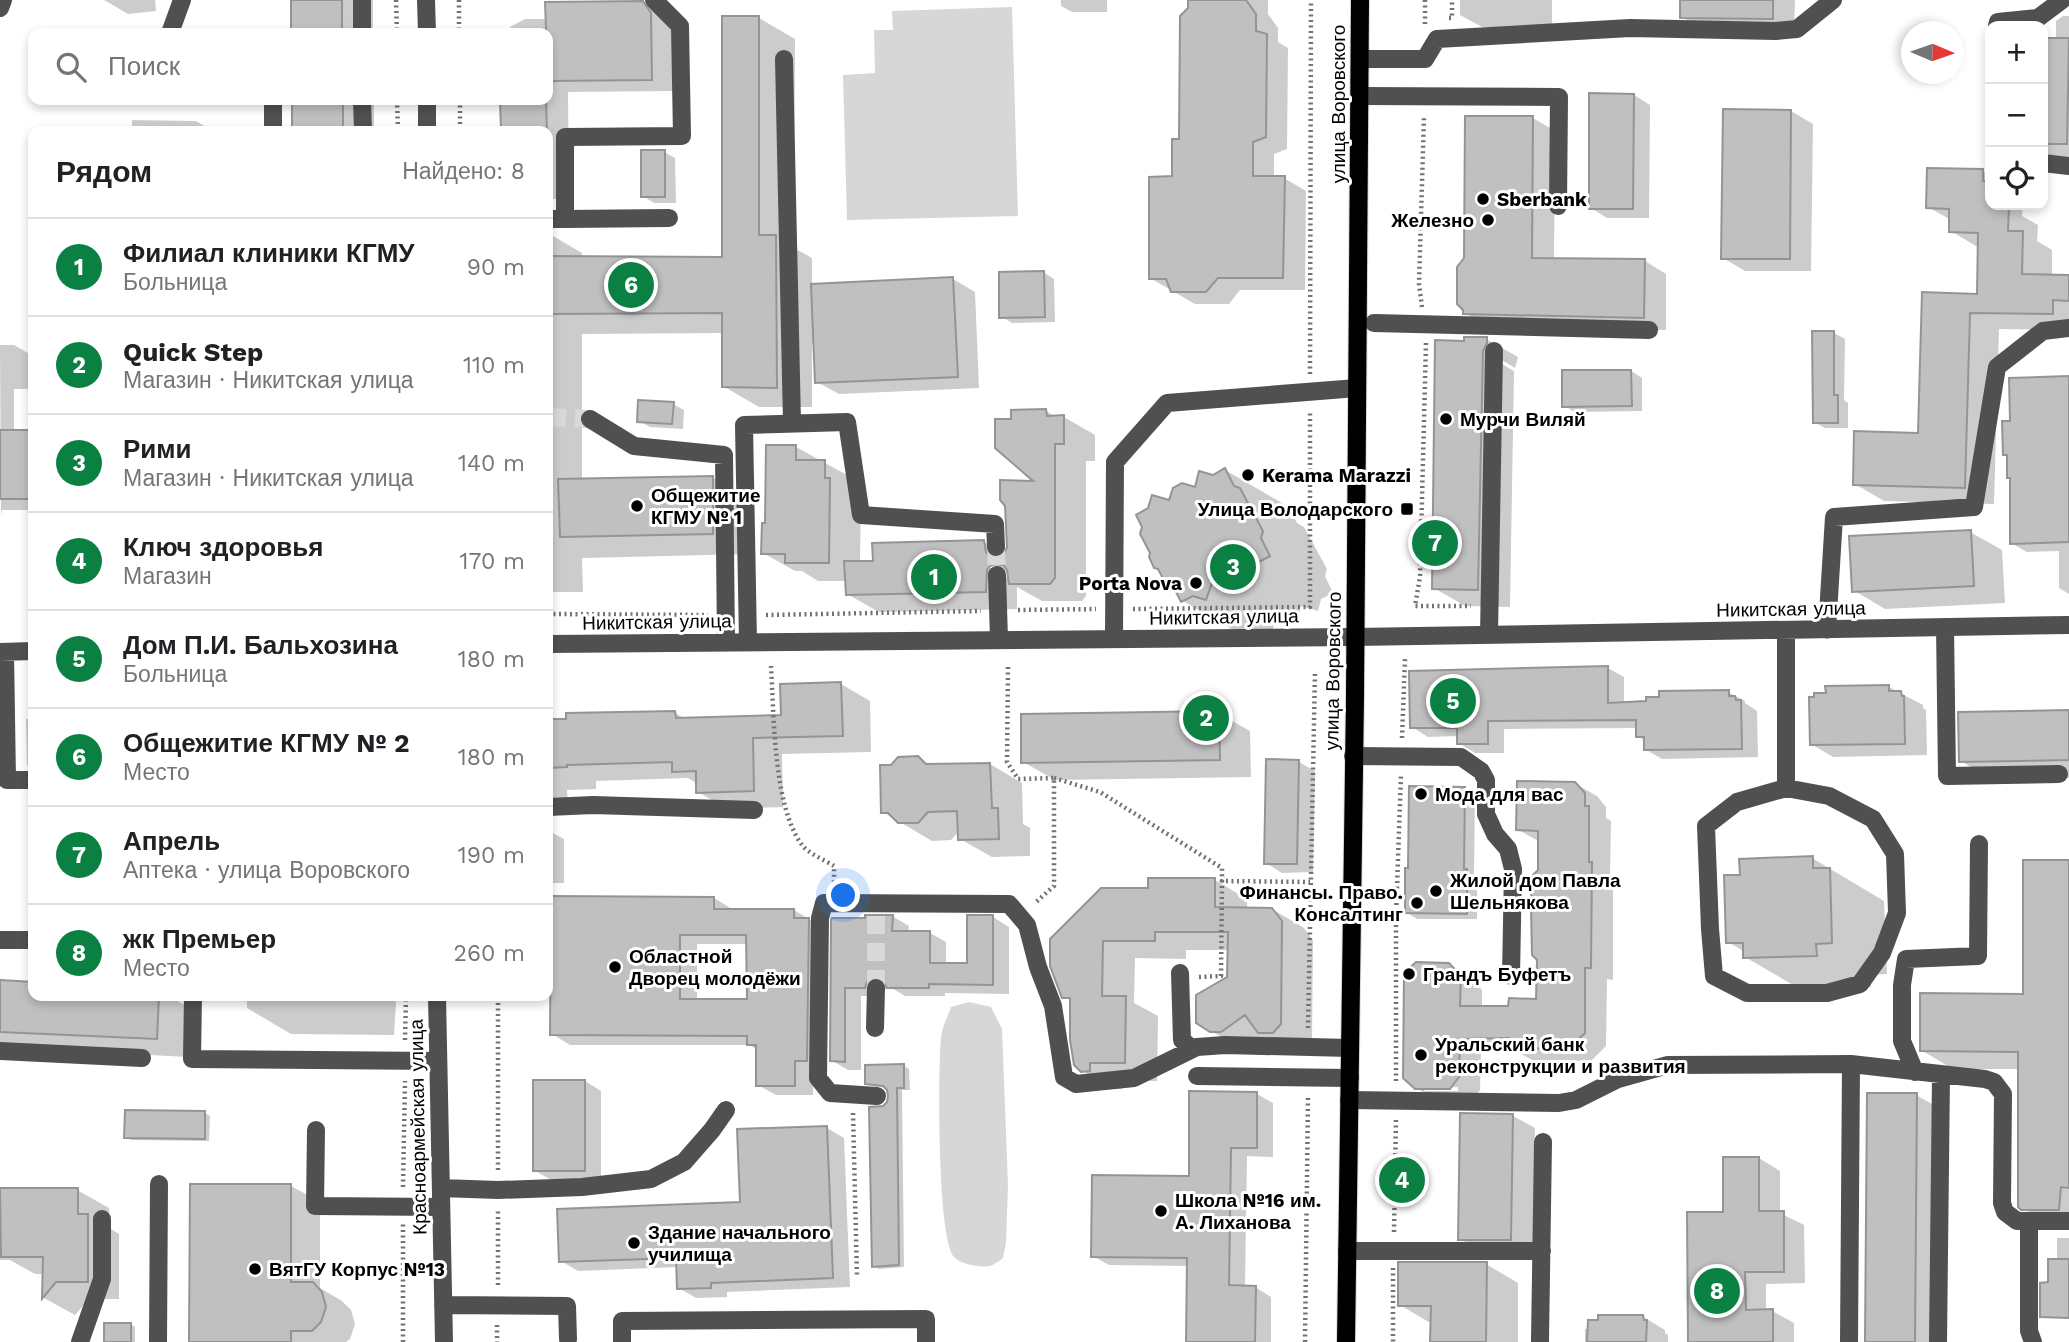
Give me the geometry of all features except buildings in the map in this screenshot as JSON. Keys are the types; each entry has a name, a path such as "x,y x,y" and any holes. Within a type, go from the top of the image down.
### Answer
{"main road":[{"name":"улица Воровского","path":"1346,1342 1360,0"}],"street":[{"path":"0,8 3,0"},
{"path":"172,28 182,0"},
{"path":"362,0 362,28"},
{"path":"426,0 427,28"},
{"path":"654,0 680,26 682,136 565,137 556,219 669,218"},
{"path":"1360,59 1425,59 1437,39 1630,28 1776,31 1797,29 1833,0"},
{"path":"2008,21 2038,18 2062,0"},
{"path":"784,59 792,423"},
{"path":"1360,96 1445,103 1559,97 1558,206"},
{"path":"273,105 273,126"},
{"path":"362,105 363,126"},
{"path":"427,105 427,126"},
{"path":"2048,164 2069,166"},
{"path":"1374,323 1649,330"},
{"path":"1827,630 1834,517 1974,507 1997,367 2043,331 2069,328"},
{"path":"1489,635 1494,351"},
{"path":"1114,639 1115,461 1167,403 1357,388"},
{"path":"590,419 634,446 724,455 726,642"},
{"path":"748,642 744,425 847,422 861,515 995,524 996,547"},
{"path":"997,575 999,639"},
{"name":"Никитская улица","path":"553,644 1355,637 2069,625"},
{"path":"1945,627 1947,776 2059,774"},
{"path":"1786,631 1786,788"},
{"path":"28,651 3,652 7,780 28,779"},
{"path":"1353,756 1461,757 1480,771 1486,780 1486,814 1494,834 1508,849 1513,869 1511,976"},
{"path":"1786,788 1829,796 1872,819 1895,854 1897,913 1882,953 1860,984 1827,993 1747,993 1714,976 1706,826 1737,802 1786,788"},
{"path":"553,807 593,805 754,810"},
{"path":"1915,1072 1902,1041 1902,985 1906,959 1978,956 1979,844"},
{"path":"877,1096 830,1093 818,1078 820,918 824,903 876,908 1009,904 1027,925 1038,967 1053,1006 1064,1077 1076,1084 1134,1078 1192,1049 1225,1045 1350,1048"},
{"path":"0,940 28,940"},
{"path":"1186,977 1182,1040 1192,1049"},
{"path":"875,1028 876,988"},
{"path":"193,1001 192,1059 438,1061"},
{"name":"Красноармейская улица","path":"437,1001 444,1342"},
{"path":"0,1051 142,1058"},
{"path":"1849,1342 1851,1064"},
{"path":"1349,1100 1559,1103 1576,1100 1618,1079 1668,1065 1851,1064 1985,1079 1994,1082 2003,1094 2002,1203 2006,1212 2017,1221 2069,1221"},
{"path":"1938,1342 1941,1075"},
{"path":"1197,1076 1349,1078"},
{"path":"441,1188 498,1190 582,1187 651,1179 684,1162 726,1110"},
{"path":"316,1130 315,1206 441,1207"},
{"path":"1540,1341 1543,1142"},
{"path":"158,1342 159,1184"},
{"path":"80,1342 102,1279 102,1219"},
{"path":"2029,1221 2029,1331 2033,1342"},
{"path":"1347,1251 1542,1251"},
{"path":"443,1305 567,1306 568,1339"},
{"path":"622,1342 622,1321 926,1319 926,1342"}],"path":[{"path":"396,0 397,28"},
{"path":"459,0 459,28"},
{"path":"748,615 1310,607 1311,0"},
{"path":"1438,18 1452,18 1452,0"},
{"path":"397,105 398,126"},
{"path":"460,105 460,126"},
{"path":"1415,606 1490,606"},
{"path":"553,614 726,615"},
{"path":"1393,1342 1396,915 1405,659"},
{"path":"771,666 777,763 789,820 803,847 834,866 834,887"},
{"path":"1008,667 1007,762 1018,779 1054,778 1100,792 1222,868 1222,976 1186,977"},
{"path":"1308,1047 1315,672"},
{"path":"1019,916 1054,886 1054,778"},
{"path":"1222,881 1310,882"},
{"path":"403,1342 406,1001"},
{"path":"1306,1342 1308,1077"},
{"path":"852,1095 857,1277"}],"shaded area":[{"path":"1012,7 1018,216 847,220 843,75 875,73 874,30 893,30 892,11"},
{"path":"969,1002 991,1007 1002,1029 1008,1185 1006,1243 1003,1258 990,1266 976,1266 954,1257 948,1243 944,1219 939,1116 941,1037 951,1007"}],"tunnel":[{"path":"553,417 590,419"},
{"path":"996,547 997,575"},
{"path":"876,914 876,988"}],"place":[{"name":"Sberbank","path":"1483,199"},
{"name":"Железно","path":"1488,220"},
{"name":"Общежитие КГМУ № 2","path":"631,285"},
{"name":"Мурчи Виляй","path":"1446,419"},
{"name":"Kerama Marazzi","path":"1248,475"},
{"name":"Общежитие КГМУ № 1","path":"637,506"},
{"name":"Улица Володарского","path":"1407,509"},
{"name":"Апрель","path":"1435,543"},
{"name":"Рими","path":"1233,567"},
{"name":"Филиал клиники КГМУ","path":"934,577"},
{"name":"Porta Nova","path":"1196,583"},
{"name":"Дом П.И. Бальхозина","path":"1453,701"},
{"name":"Quick Step","path":"1206,718"},
{"name":"Мода для вас","path":"1421,794"},
{"name":"Жилой дом Павла Шельнякова","path":"1436,891"},
{"name":"Финансы. Право. Консалтинг","path":"1417,903"},
{"name":"Областной Дворец молодёжи","path":"615,967"},
{"name":"Грандъ Буфетъ","path":"1409,974"},
{"name":"Уральский банк реконструкции и развития","path":"1421,1055"},
{"name":"Ключ здоровья","path":"1402,1180"},
{"name":"Школа №16 им. А. Лиханова","path":"1161,1211"},
{"name":"Здание начального училища","path":"634,1243"},
{"name":"ВятГУ Корпус №13","path":"255,1269"},
{"name":"жк Премьер","path":"1717,1291"}]}
